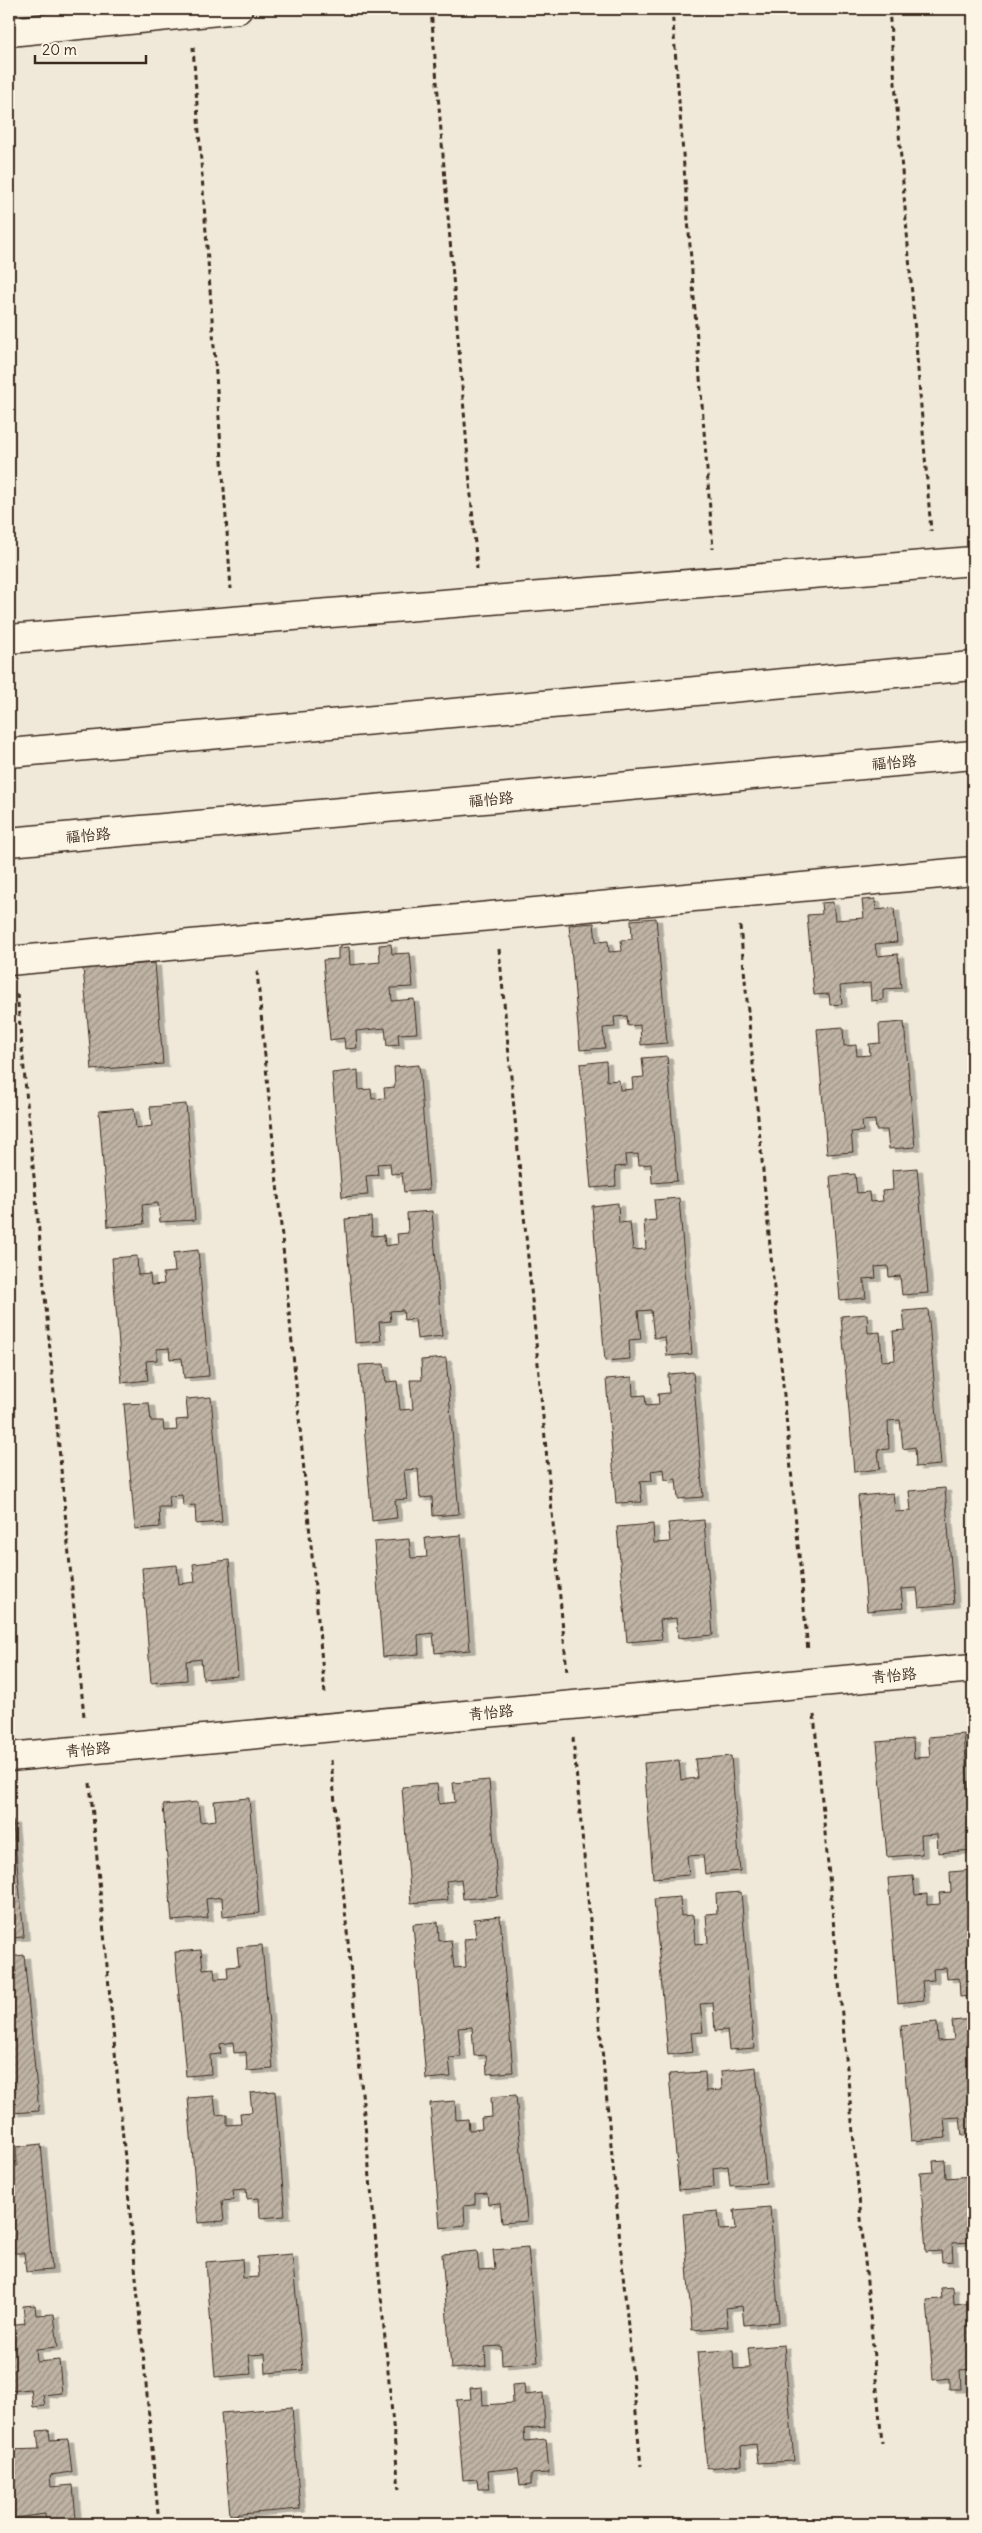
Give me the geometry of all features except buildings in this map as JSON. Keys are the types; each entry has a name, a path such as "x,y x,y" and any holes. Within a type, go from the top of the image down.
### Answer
{"street":[{"path":"9,32 238,9"},
{"path":"9,639 973,561"},
{"path":"9,753 973,666"},
{"name":"福怡路","path":"9,842 973,755"},
{"path":"9,961 970,871"},
{"name":"青怡路","path":"9,1756 973,1668"}],"path":[{"path":"430,9 479,601"},
{"path":"672,9 716,581"},
{"path":"889,9 934,564"},
{"path":"191,14 233,621"},
{"path":"970,871 973,944"}]}
